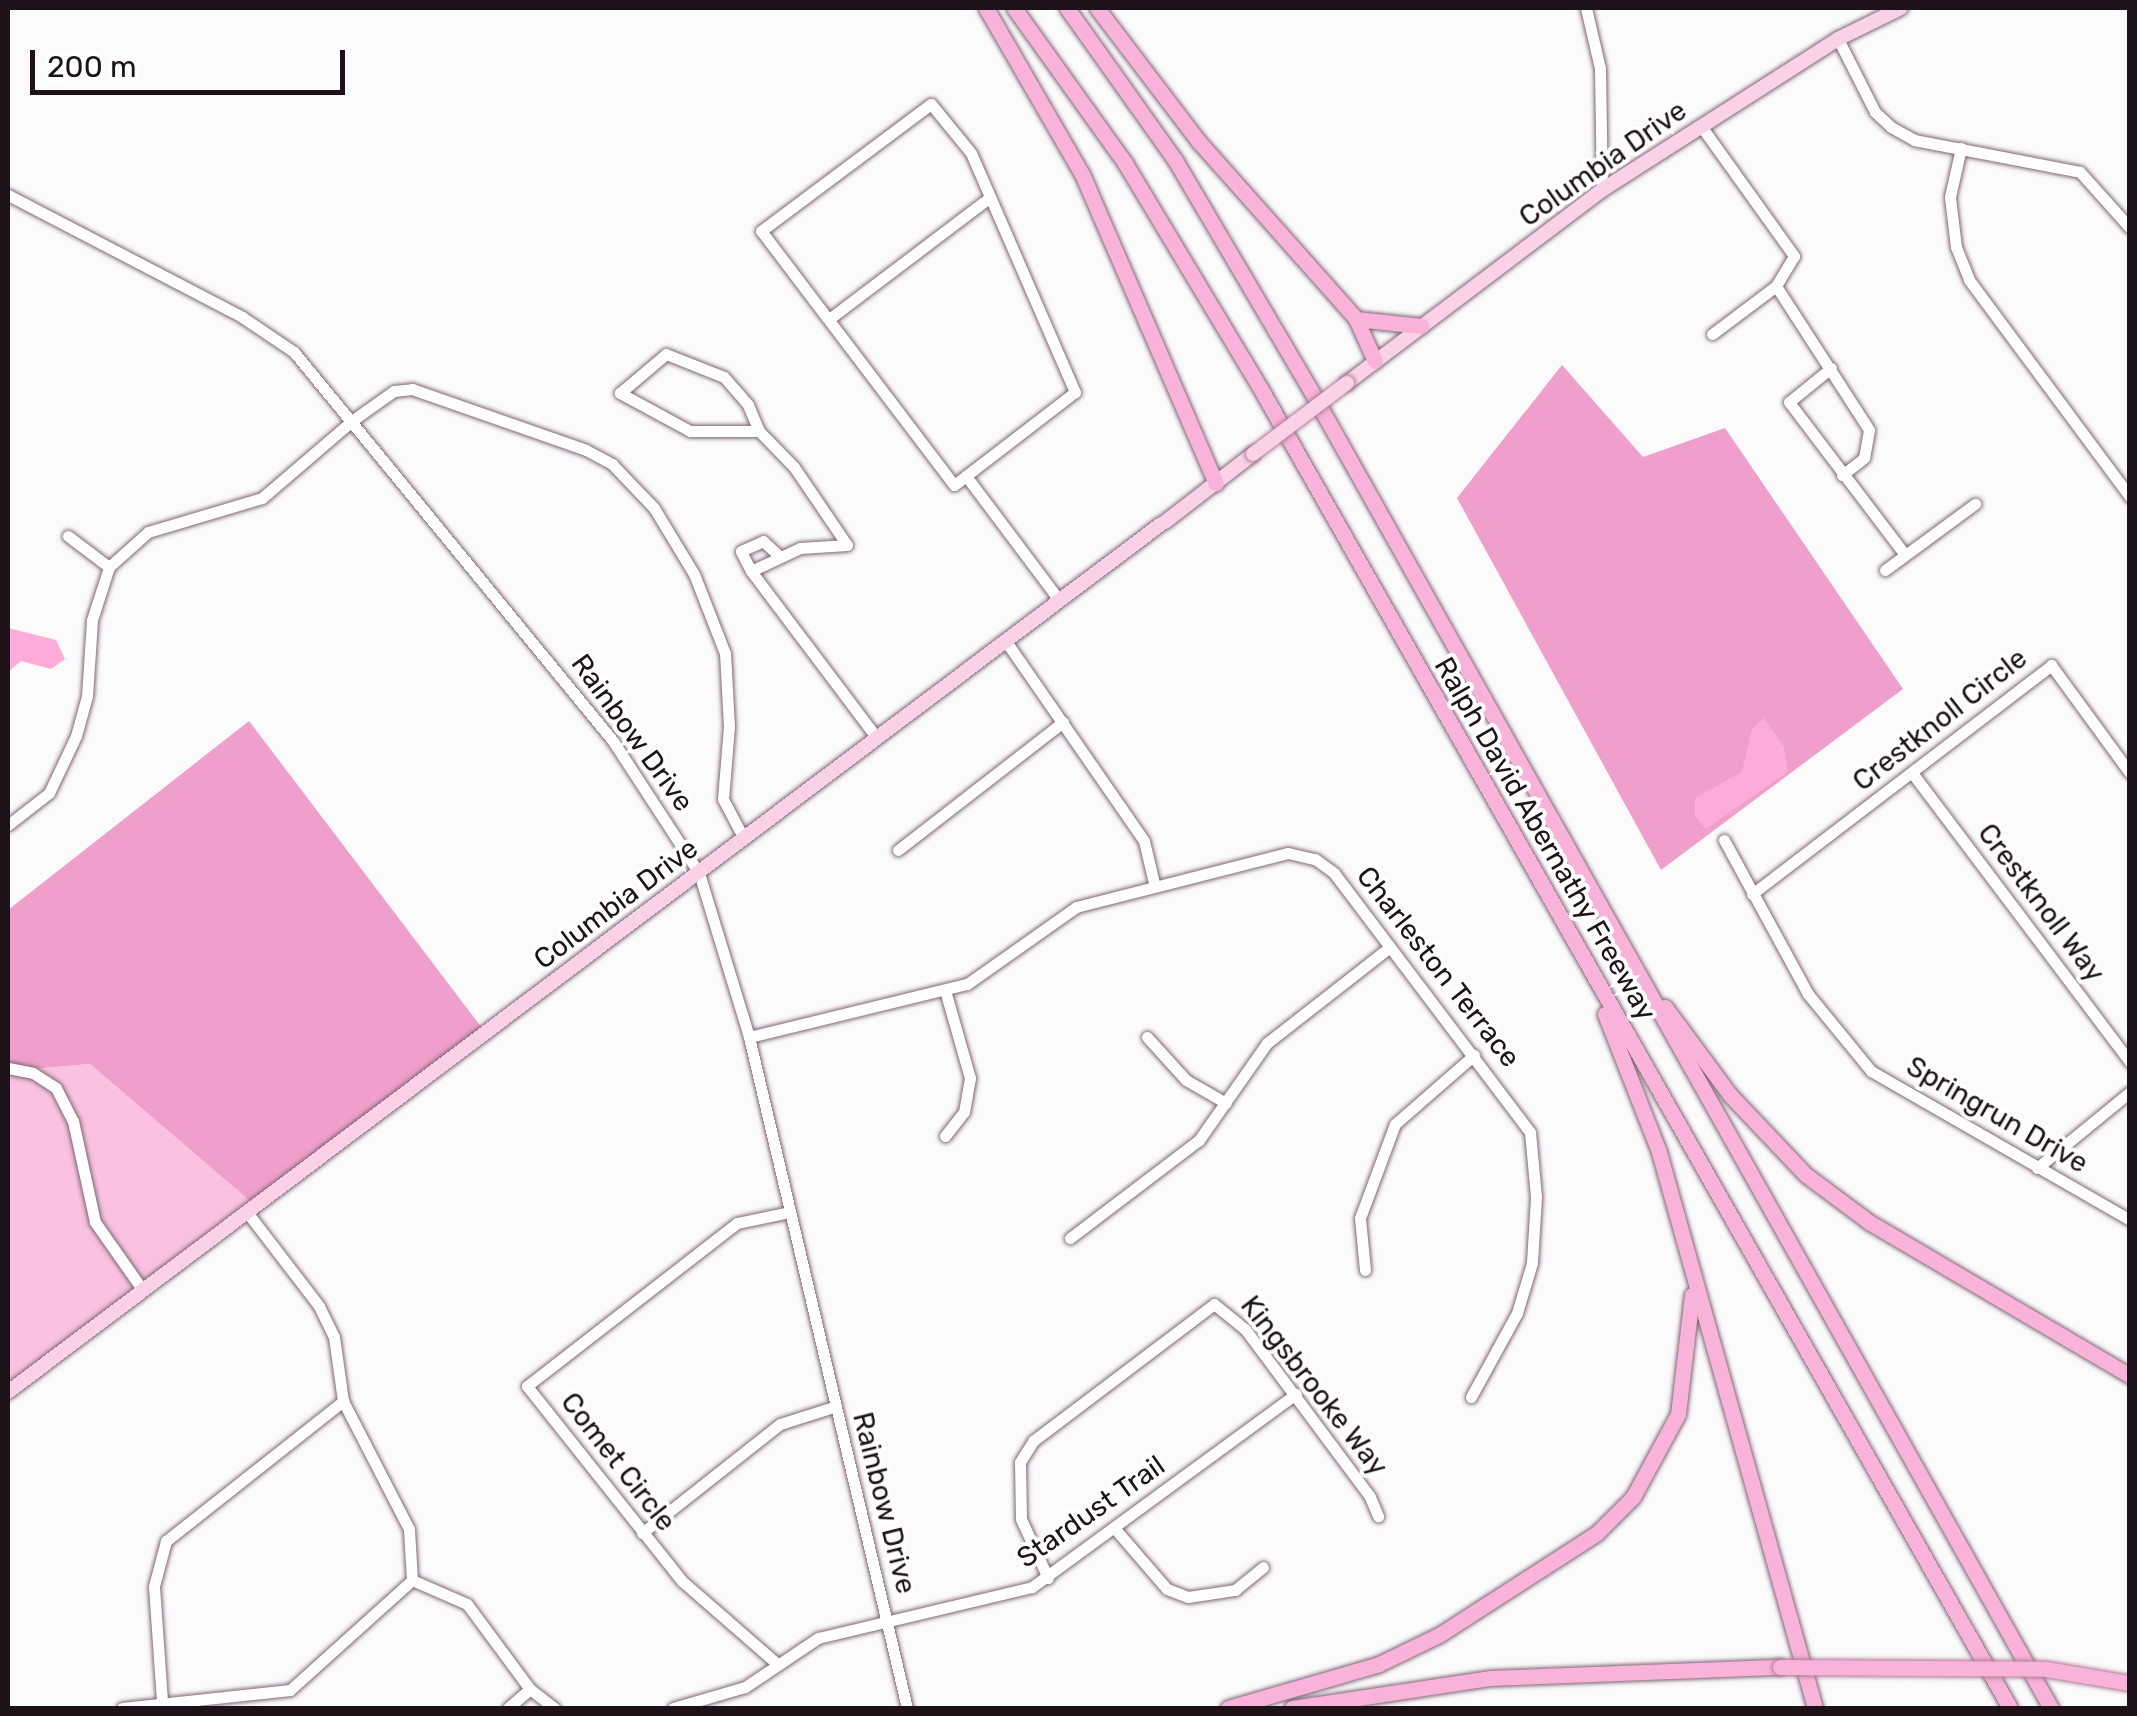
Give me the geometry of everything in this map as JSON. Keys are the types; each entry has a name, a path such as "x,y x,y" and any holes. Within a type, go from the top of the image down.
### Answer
{"highway":[{"path":"986,8 1082,174 1216,484"},
{"name":"Ralph David Abernathy Freeway","path":"1014,8 1180,252 2010,1708"},
{"name":"Ralph David Abernathy Freeway","path":"1067,8 1221,236 2051,1708"},
{"path":"1097,8 1200,142 1356,319 1375,361"},
{"path":"1356,319 1422,326"},
{"path":"1490,793 1636,1084 1815,1708"},
{"path":"1627,956 1730,1096 1806,1175 1884,1232 2130,1376"},
{"path":"1228,1708 1379,1664 1440,1635 1609,1521 1660,1455 1685,1392 1693,1332 1686,1251"},
{"path":"1292,1708 1491,1678 1780,1667 2046,1669 2130,1683"}],"main road":[{"name":"Columbia Drive","path":"8,1392 1602,190 1838,39 1900,8"}],"street":[{"path":"1586,8 1600,68 1602,190"},
{"path":"1838,39 1890,128 1914,140 2080,172 2130,228"},
{"path":"925,106 937,106 947,116 989,198 1074,392 954,484 761,231 925,106"},
{"path":"1701,126 1794,256 1776,286 1712,334"},
{"path":"1961,148 1950,198 1956,247 1969,280 2130,497"},
{"name":"Rainbow Drive","path":"8,195 270,335 352,420 613,741 699,873 749,1037 906,1708"},
{"path":"828,320 989,198"},
{"path":"1776,286 1870,430 1864,458 1842,476"},
{"path":"751,571 778,555 847,545 794,467 759,431 748,405 724,377 666,354 620,393 690,431 759,431"},
{"path":"1831,368 1789,402 1905,555"},
{"path":"8,826 48,793 76,736 88,696 92,620 108,567 148,532 262,498 352,420 394,390 412,389 586,450 634,483 677,545 717,627 730,726 722,800 743,838"},
{"path":"966,476 1059,600"},
{"path":"1885,570 1975,504"},
{"path":"68,536 108,567"},
{"path":"778,555 763,541 741,551 751,571 876,736"},
{"path":"1005,640 1144,841 1154,883"},
{"name":"Crestknoll Circle","path":"1752,894 2051,665 2130,773"},
{"path":"898,850 1064,722"},
{"name":"Crestknoll Way","path":"1912,774 2130,1062"},
{"name":"Springrun Drive","path":"1724,840 1808,994 1871,1070 2130,1220"},
{"name":"Charleston Terrace","path":"749,1037 967,984 1076,906 1299,846 1334,873 1530,1132 1536,1197 1532,1264 1518,1313 1471,1397"},
{"path":"1070,1238 1199,1140 1267,1043 1390,947"},
{"path":"945,990 970,1078 964,1112 945,1136"},
{"path":"1147,1036 1186,1080 1226,1104"},
{"path":"1366,1270 1359,1243 1363,1204 1395,1124 1474,1054"},
{"path":"8,1068 33,1073 56,1088 73,1121 95,1222 142,1289"},
{"path":"2037,1168 2130,1092"},
{"path":"246,1212 318,1306 334,1338 343,1401 409,1529 412,1580"},
{"name":"Comet Circle","path":"775,1662 682,1581 527,1386 737,1223 790,1212"},
{"name":"Kingsbrooke Way","path":"1048,1578 1021,1519 1020,1462 1033,1441 1214,1304 1224,1306 1296,1394 1378,1516"},
{"name":"Stardust Trail","path":"673,1708 746,1687 775,1662 818,1638 1048,1578 1296,1394"},
{"path":"162,1701 154,1586 166,1541 343,1401"},
{"path":"642,1533 780,1424 834,1407"},
{"path":"1116,1530 1167,1589 1188,1597 1235,1590 1263,1567"},
{"path":"412,1580 467,1604 530,1689 554,1708"},
{"path":"122,1708 290,1690 412,1580"},
{"path":"508,1708 530,1689"}],"shaded area":[{"path":"1562,365 1643,457 1725,428 1903,689 1661,870 1457,498"},
{"path":"8,628 56,640 65,659 51,669 21,661 8,672"},
{"path":"1764,718 1784,747 1788,772 1706,829 1695,816 1695,798 1742,772 1752,729"},
{"path":"249,721 485,1032 250,1201 90,1064 8,1071 8,910"},
{"path":"90,1064 250,1201 119,1310 14,1386 8,1383 8,1071"}]}
